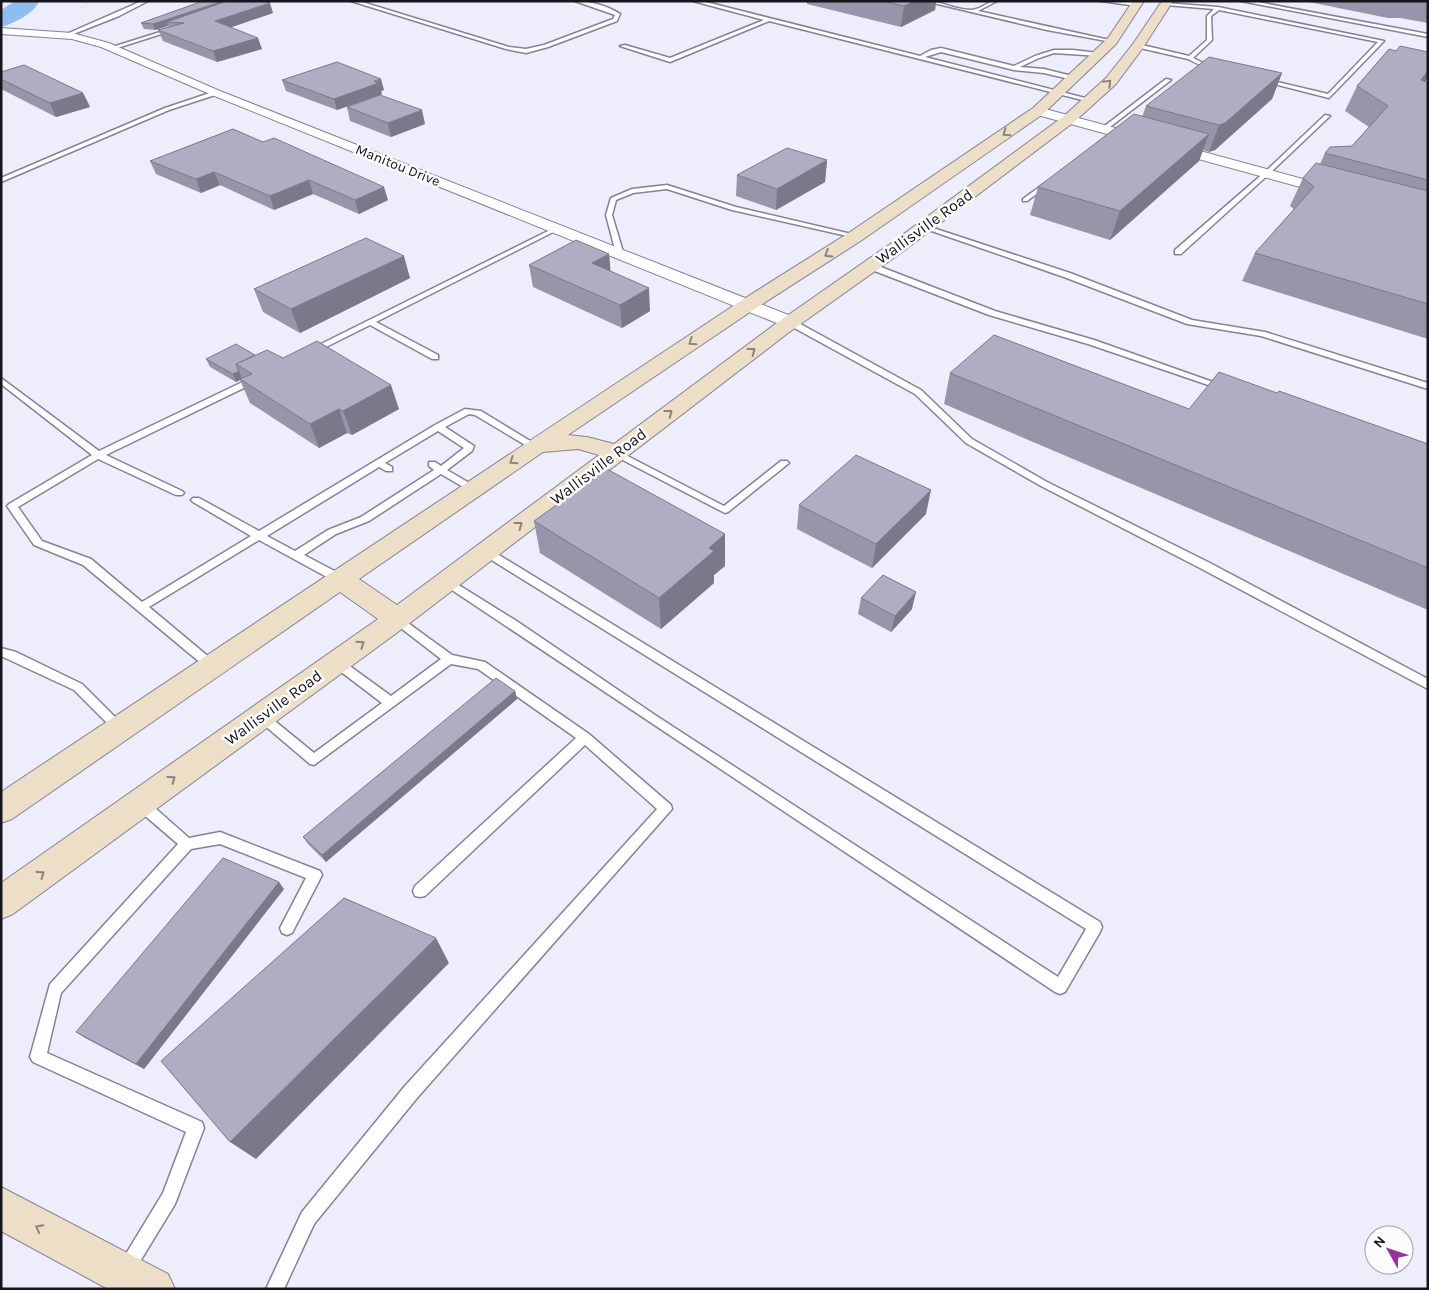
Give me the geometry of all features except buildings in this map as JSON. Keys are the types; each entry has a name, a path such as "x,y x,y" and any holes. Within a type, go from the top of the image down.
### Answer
{"main road":[{"name":"Wallisville Road","path":"4,804 746,306 856,236 1038,111 1105,48 1132,2"},
{"name":"Wallisville Road","path":"1,903 139,802 397,619 790,322 925,227 1069,119 1111,81 1138,46 1167,3"},
{"path":"1105,48 1138,46"},
{"path":"856,236 896,248"},
{"path":"535,447 562,442 591,443 616,453"},
{"path":"340,579 397,619"},
{"path":"1,1208 138,1281"}],"street":[{"name":"Manitou Drive","path":"1,30 64,36 112,48 216,93 790,322"},
{"path":"1038,111 1110,133 1342,194"}],"lane":[{"path":"64,36 146,1"},
{"path":"354,1 508,48 526,50 546,46 615,20 618,14 604,8 576,1"},
{"path":"695,1 1000,78 1066,85"},
{"path":"927,1 1047,29 1105,48"},
{"path":"973,12 994,1"},
{"path":"1103,1 1132,2"},
{"path":"1243,1 1428,36"},
{"path":"1167,3 1218,8 1382,41 1329,96 1254,79"},
{"path":"1190,58 1210,40 1208,16 1218,8"},
{"path":"623,46 670,60 768,20"},
{"path":"112,48 179,27"},
{"path":"1138,46 1190,58 1208,68 1217,70"},
{"path":"1000,78 1048,51 1105,48"},
{"path":"919,58 933,50 941,50 1015,68 1044,71 1090,100"},
{"path":"1110,133 1168,80"},
{"path":"1,180 167,109 216,93"},
{"path":"1178,252 1267,173 1327,116"},
{"path":"1025,200 1056,178"},
{"path":"620,255 609,215 613,199 632,191 648,188 667,187 734,209 856,236"},
{"path":"925,227 1048,268 1190,322 1262,334 1428,386"},
{"path":"300,356 556,229"},
{"path":"870,266 992,313 1091,342 1232,390"},
{"path":"371,322 435,357"},
{"path":"790,322 918,392 969,441 1044,484 1204,565 1428,685"},
{"path":"212,666 87,562 38,544 12,506 98,455 265,374"},
{"path":"1,380 98,455 179,492"},
{"path":"141,606 460,414 474,411 535,447"},
{"path":"295,556 332,532 365,519 418,484 436,467 465,453 469,446 438,427"},
{"path":"404,447 414,453"},
{"path":"616,453 725,510 784,464"},
{"path":"378,463 389,469"},
{"path":"436,467 473,489"},
{"path":"354,477 364,484"},
{"path":"408,480 418,484"},
{"path":"382,496 392,501"},
{"path":"196,500 340,579"},
{"path":"445,582 511,623 1060,987 1095,927 486,551"},
{"path":"274,1289 308,1218 411,1092 666,809 585,738 481,664 449,659 397,619"},
{"path":"1,652 12,655 78,687 119,728"},
{"path":"260,716 314,760 449,659"},
{"path":"336,662 390,702"},
{"path":"420,891 585,738"},
{"path":"139,802 187,844"},
{"path":"138,1281 196,1128 38,1057 55,989 187,844 220,838 316,875 288,928"}],"waterway":[{"path":"1,20 28,3 28,1"}]}
